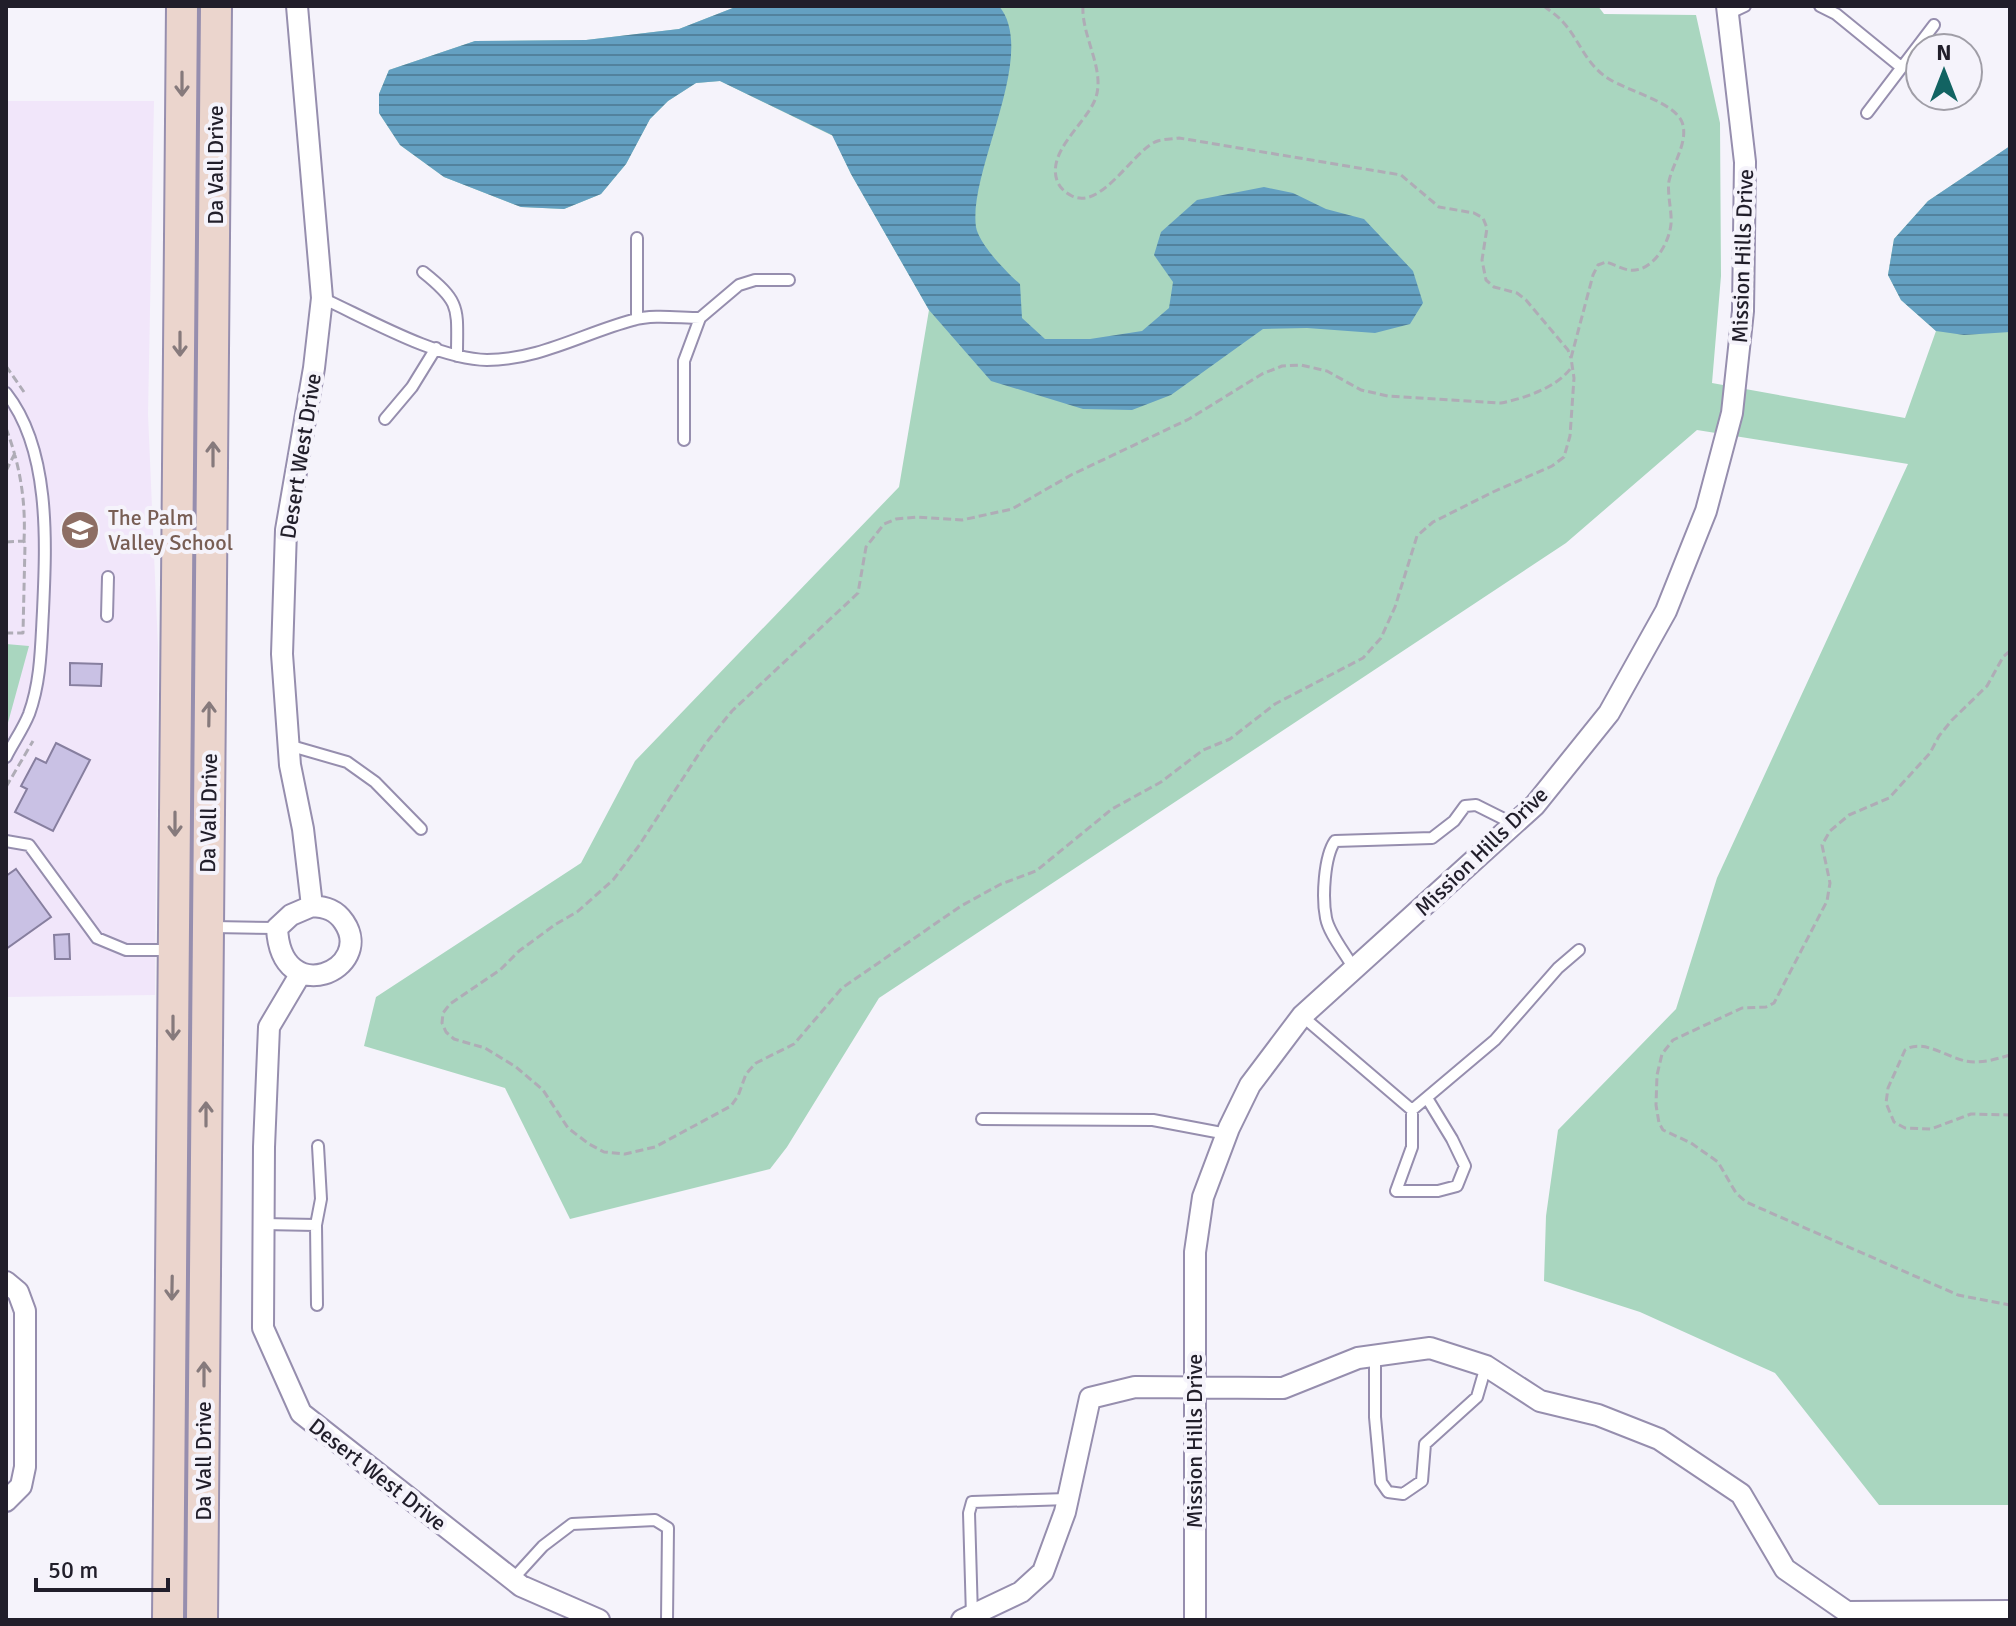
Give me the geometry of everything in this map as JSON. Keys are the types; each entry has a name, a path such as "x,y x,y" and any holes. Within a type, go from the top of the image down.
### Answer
{"main road":[{"name":"Da Vall Drive","path":"168,1620 182,6"},
{"name":"Da Vall Drive","path":"202,1620 216,6"}],"street":[{"name":"Desert West Drive","path":"297,6 322,298 314,368 286,530 282,654 288,745 303,829 312,906"},
{"name":"Mission Hills Drive","path":"1195,1620 1195,1252 1203,1197 1227,1134 1250,1085 1302,1016 1535,805 1609,713 1666,611 1706,511 1732,413 1743,311 1745,162 1733,9"},
{"path":"312,906 324,906 343,919 348,929 349,952 335,970 324,975 301,973 291,967 278,950 277,928 291,915 312,906"},
{"name":"Desert West Drive","path":"301,973 269,1027 263,1224 263,1328 301,1413 512,1580 599,1620"},
{"path":"6,1282 18,1292 25,1311 25,1467 21,1486 6,1501"},
{"path":"967,1618 1021,1592 1043,1572 1068,1499 1090,1398 1135,1387 1283,1388 1358,1358 1430,1348 1486,1366 1540,1401 1598,1415 1659,1439 1741,1494 1785,1569 1847,1612 2010,1611"}],"lane":[{"path":"1820,6 1838,16 1901,67"},
{"path":"1838,16 1845,6"},
{"path":"1867,113 1934,25"},
{"path":"637,238 637,319"},
{"path":"423,272 453,299 457,311 457,356"},
{"path":"684,440 684,361 700,318 739,285 755,280 789,280"},
{"path":"322,298 457,356 487,360 535,354 637,319 700,318"},
{"path":"385,419 412,387 436,348"},
{"path":"6,393 17,407 40,479 47,554 41,661 29,714 6,757"},
{"path":"107,616 108,577"},
{"path":"288,745 347,762 375,782 421,829"},
{"path":"1354,969 1326,920 1326,869 1330,848 1335,841 1432,838 1454,821 1465,806 1476,805 1514,824"},
{"path":"6,841 29,845 97,938 126,950 174,950"},
{"path":"207,927 277,928"},
{"path":"1412,1110 1495,1040 1558,968 1579,950"},
{"path":"1302,1016 1412,1110 1412,1147 1396,1191 1438,1191 1457,1186 1465,1166 1427,1098"},
{"path":"982,1119 1153,1120 1227,1134"},
{"path":"317,1305 316,1225 321,1199 318,1146"},
{"path":"263,1224 316,1225"},
{"path":"1375,1355 1375,1417 1381,1482 1388,1492 1403,1494 1422,1481 1425,1444 1477,1397 1486,1366"},
{"path":"967,1618 969,1513 972,1502 1068,1499"},
{"path":"512,1580 543,1546 572,1524 655,1520 668,1528 667,1620"}],"path":[{"path":"1083,6 1084,28 1098,79 1098,91 1094,103 1058,157 1055,170 1058,184 1066,193 1079,199 1093,196 1157,141 1179,138 1401,175 1439,207 1474,213 1483,218 1487,228 1482,260 1486,280 1494,287 1517,293 1526,300 1568,350 1571,358"},
{"path":"1544,6 1563,21 1598,72 1629,91 1675,111 1683,124 1683,142 1668,184 1671,227 1664,247 1654,261 1641,269 1629,270 1606,262 1598,265 1586,296 1571,358 1574,378 1570,436 1564,457 1552,466 1433,522 1417,536 1395,607 1381,638 1363,658 1275,704 1230,739 1203,750 1161,782 1112,809 1036,871 1001,884 961,906 842,988 794,1044 756,1063 746,1074 731,1106 655,1147 625,1154 604,1152 589,1144 568,1128 543,1090 516,1067 485,1048 462,1043 446,1032 442,1023 443,1013 450,1004 500,970 519,951 577,912 613,880 706,743 732,711 858,593 866,547 884,524 896,519 917,517 962,520 1012,509 1071,475 1189,419 1262,374 1282,366 1301,365 1327,371 1361,390 1388,396 1501,403 1518,400 1548,386 1564,378 1571,368"},
{"path":"6,428 24,495 23,633 6,633"},
{"path":"6,471 15,453"},
{"path":"6,542 24,541"},
{"path":"2010,651 2003,657 1987,686 1952,720 1930,753 1889,798 1849,815 1830,831 1822,845 1830,883 1827,901 1774,1003 1766,1007 1742,1008 1673,1040 1662,1054 1657,1075 1656,1105 1663,1130 1691,1143 1718,1162 1736,1193 1746,1202 1958,1295 2010,1305"},
{"path":"2010,1055 1974,1062 1909,1046 1888,1088 1886,1103 1894,1122 1905,1128 1931,1129 1971,1114 2010,1115"}],"shaded area":[{"name":"The Palm Valley School","path":"6,101 154,101 148,414 158,647 155,995 6,997"}],"green space":[{"path":"738,6 1598,6 1604,14 1696,15 1720,123 1721,276 1712,383 1905,418 1936,331 1901,300 1888,275 1894,239 1928,201 2010,146 2010,1505 1879,1505 1775,1373 1640,1312 1544,1281 1546,1216 1558,1130 1676,1009 1717,878 1908,464 1697,430 1566,543 879,998 787,1147 770,1169 570,1219 505,1088 364,1046 376,997 581,863 635,761 899,487 929,310 851,174 833,136 720,81 696,83 668,101 650,119 626,164 601,194 564,209 521,207 444,177 400,145 379,113 379,94 389,70 475,41 586,40 679,29"},
{"path":"6,644 29,646 6,730"}],"water":[{"path":"738,6 999,6 1009,27 1011,53 1000,113 976,203 976,227 988,250 1020,284 1022,318 1045,339 1090,339 1142,331 1169,308 1173,282 1154,255 1161,232 1197,200 1264,187 1293,193 1326,209 1364,219 1413,271 1423,303 1410,324 1375,333 1307,328 1263,329 1171,395 1132,410 1083,409 991,381 929,310 832,135 720,81 696,83 668,101 650,119 626,164 601,194 564,209 521,207 444,177 400,145 379,113 379,94 389,70 475,41 586,40 679,29"},
{"path":"2010,146 2010,332 1964,335 1936,331 1901,300 1888,275 1894,239 1928,201"}],"building":[{"path":"70,663 102,664 101,686 70,685"},
{"path":"56,743 90,760 53,831 15,812 27,789 21,786 36,758 46,763"},
{"path":"16,869 51,917 6,949 6,876"},
{"path":"69,934 70,959 55,959 54,935"}],"place":[{"name":"The Palm Valley School","path":"80,530"}]}
